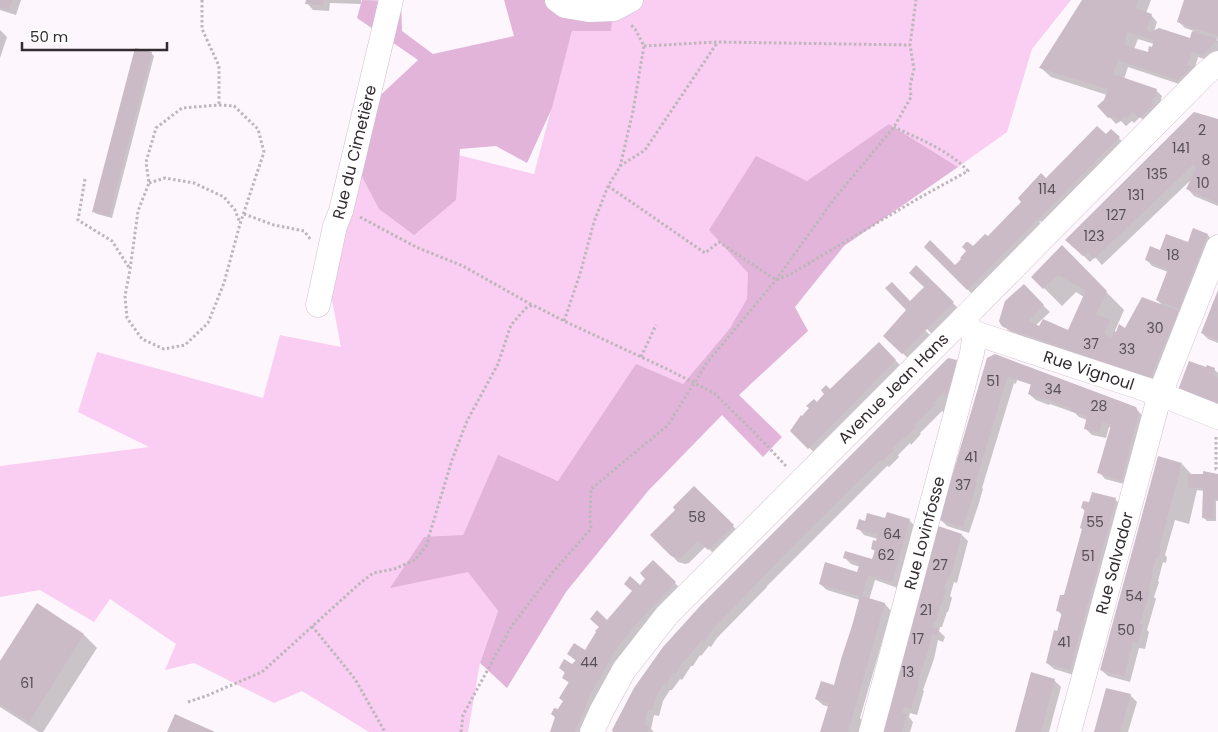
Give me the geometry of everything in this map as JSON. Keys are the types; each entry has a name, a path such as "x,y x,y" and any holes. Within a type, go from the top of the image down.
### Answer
{"street":[{"name":"Rue du Cimetière","path":"318,305 334,226 341,211 391,0"},
{"path":"557,0 565,6 589,10 623,5"},
{"name":"Avenue Jean Hans","path":"592,732 624,670 667,615 800,481 968,327 1214,75"},
{"name":"Rue Salvador","path":"1069,732 1160,394 1218,247"},
{"name":"Rue Vignoul","path":"968,327 1160,394 1217,426"},
{"name":"Rue Lovinfosse","path":"871,732 969,363 968,327"}],"path":[{"path":"202,0 202,28 219,66 219,105"},
{"path":"461,732 463,715 511,627 553,572 591,529 592,489 668,426 706,364 776,280 834,199 894,127 911,97 910,86 914,69 910,45 916,0"},
{"path":"564,322 580,274 594,222 608,186 620,166 633,111 644,46 623,5"},
{"path":"644,46 717,42 910,45"},
{"path":"620,166 645,150 717,42"},
{"path":"219,105 234,106 258,129 264,152 240,224 224,283 208,324 185,345 164,349 142,339 127,318 125,296 138,210 149,182 146,162 156,128 182,108 219,105"},
{"path":"776,280 789,275 968,171 961,164 939,150 894,127"},
{"path":"149,182 165,178 194,183 224,197 235,210 240,224"},
{"path":"85,179 78,220 112,241 130,270"},
{"path":"608,186 705,253 719,242 776,280"},
{"path":"341,211 353,214 416,247 463,266 564,322 695,382 714,393 754,431 800,481"},
{"path":"244,214 304,231 318,249 329,254"},
{"path":"188,702 262,672 359,584 374,573 394,569 415,560 426,546 452,460 467,421 498,364 511,325 526,308 533,306"},
{"path":"641,357 656,325"},
{"path":"1217,426 1216,469 1218,470"},
{"path":"312,626 354,679 385,732"}],"shaded area":[{"path":"362,0 401,1 402,31 433,54 514,36 504,0 614,0 611,31 572,31 552,108 527,163 496,146 460,149 456,200 414,235 379,209 358,169 371,104 418,60 357,18"},
{"path":"638,0 1071,0 1032,49 1007,132 958,167 889,124 767,284 683,384 558,481 498,456 463,535 468,571 498,611 480,663 468,732 369,732 302,691 274,703 194,663 165,670 176,644 110,599 94,622 40,590 0,597 0,466 149,447 78,412 97,352 263,398 280,335 341,347 329,284 367,132 534,174 572,31 610,31 612,18"},
{"path":"889,124 958,167 844,246 795,307 808,331 739,395 782,437 763,457 722,415 648,491 566,592 507,688 480,663 498,611 468,572 390,588 424,537 463,535 498,455 558,481 636,364 683,384 730,328 747,299 748,273 709,230 756,156 807,181"}],"building":[{"path":"0,0 12,0 9,10 0,7"},
{"path":"306,0 324,0 323,5 305,4"},
{"path":"1082,0 1138,0 1135,8 1152,14 1146,31 1151,32 1159,28 1190,38 1192,31 1218,39 1203,55 1192,52 1187,65 1192,67 1178,80 1118,60 1113,74 1157,89 1152,103 1154,105 1140,118 1133,112 1127,118 1125,116 1119,121 1114,116 1108,118 1097,106 1104,100 1108,89 1039,68","holes":["1127,32 1154,40 1152,47 1149,46 1148,52 1124,45"]},
{"path":"1184,0 1218,0 1218,36 1177,22"},
{"path":"135,48 152,52 109,216 92,212"},
{"path":"1194,112 1218,119 1218,203 1186,189 1196,169 1194,164 1094,259 1087,252 1083,256 1065,240"},
{"path":"1097,126 1106,134 1111,129 1120,137 967,290 924,247 930,240 955,265 966,251 962,247 966,242 973,246 985,234 988,236 1021,202 1018,198 1041,173 1046,178"},
{"path":"1193,228 1208,234 1179,309 1156,300 1168,269 1145,260 1150,246 1160,250 1166,234 1188,242"},
{"path":"1062,245 1107,291 1096,314 1110,320 1104,334 1111,338 1119,324 1125,328 1142,297 1179,311 1149,380 1001,325 999,321 1005,301 1024,284 1044,305 1029,320 1039,326 1043,319 1068,330 1086,290 1058,275 1043,289 1031,277"},
{"path":"916,265 954,302 902,354 883,336 906,310 885,288 892,282 910,301 924,287 909,273"},
{"path":"1218,290 1218,340 1201,333"},
{"path":"879,342 896,360 808,449 790,431 801,415 809,408 806,406 814,399 817,402 824,394 821,390 826,385 830,389"},
{"path":"995,354 1136,407 1139,413 1121,480 1097,473 1111,425 1102,422 1099,432 1084,429 1087,416 1071,411 1071,408 1028,394 1031,384 1010,377 1007,378 963,527 939,520 987,358"},
{"path":"948,358 957,360 946,397 943,393 933,403 935,405 914,425 916,427 892,448 894,450 882,461 880,460 792,547 711,631 704,642 702,640 684,660 676,674 673,673 666,685 664,684 657,694 653,710 648,710 644,724 649,726 648,732 613,732 612,730 634,688 663,647 701,605"},
{"path":"1189,361 1215,368 1213,376 1218,378 1218,405 1178,390"},
{"path":"1158,456 1182,463 1159,549 1161,550 1159,557 1156,557 1152,573 1148,590 1150,591 1140,624 1143,625 1138,643 1133,642 1124,676 1100,670"},
{"path":"1203,471 1218,474 1218,499 1214,498 1213,519 1202,518 1203,488 1188,488 1188,474 1203,474"},
{"path":"694,486 734,525 708,550 698,541 683,556 678,558 671,556 650,535 675,510 673,507"},
{"path":"1092,492 1116,498 1070,670 1046,663 1054,630 1057,631 1062,612 1056,611 1060,595 1064,595 1082,529 1080,528 1085,509 1081,508 1083,501 1089,502"},
{"path":"887,512 910,519 892,582 868,575 862,596 885,603 848,732 820,732 829,703 815,699 821,681 834,685 860,596 819,584 825,562 857,572 860,563 843,558 845,551 872,559 875,550 871,549 873,540 876,541 878,533 856,529 859,519 865,521 867,513 885,518"},
{"path":"938,526 962,534 950,577 948,577 944,589 946,590 941,606 932,627 939,630 937,636 932,634 911,709 904,707 902,713 907,714 902,732 878,732"},
{"path":"653,560 676,582 639,621 616,649 590,695 575,732 550,732 555,717 551,714 554,708 558,709 563,701 559,698 569,682 562,678 565,672 559,668 564,659 572,664 576,660 567,654 574,643 585,650 599,627 590,619 597,610 607,620 632,591 624,584 630,576 640,585 645,579 640,573"},
{"path":"37,603 84,634 29,722 0,704 0,661"},
{"path":"1031,672 1055,679 1051,695 1041,732 1015,732"},
{"path":"1106,688 1131,694 1120,732 1094,732"},
{"path":"175,714 197,724 215,732 167,732"}]}
